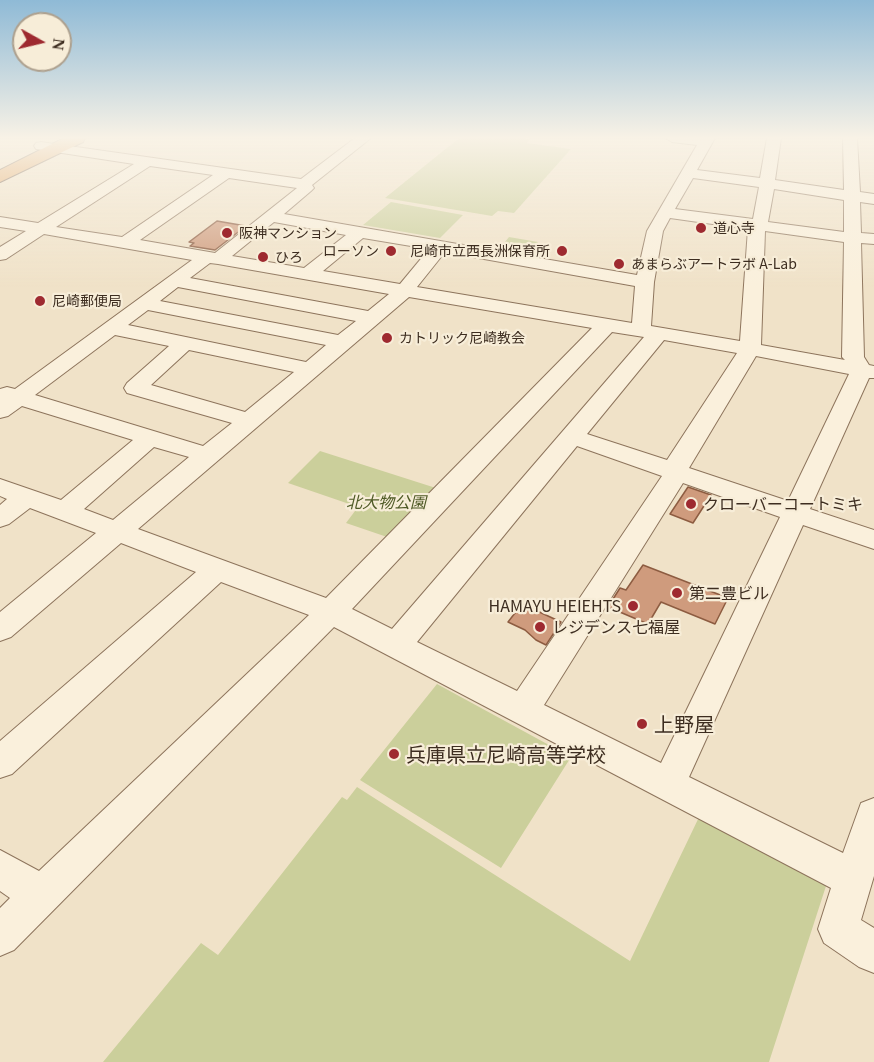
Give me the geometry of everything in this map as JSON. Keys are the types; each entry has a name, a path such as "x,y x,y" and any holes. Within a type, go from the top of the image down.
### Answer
{"street":[{"path":"0,255 38,228 105,188"},
{"path":"125,243 205,188"},
{"path":"0,411 9,394 112,328 174,282 272,217 306,188"},
{"path":"397,645 574,437 650,332 645,282 655,231 681,188"},
{"path":"523,709 677,473 676,465 750,349 757,225 761,220 765,188"},
{"path":"796,188 874,200"},
{"path":"854,188 853,357 868,371"},
{"path":"666,213 874,239"},
{"path":"272,217 645,282"},
{"path":"0,222 868,371"},
{"path":"308,274 358,233"},
{"path":"0,629 404,291 440,247"},
{"path":"174,282 372,318"},
{"path":"144,304 342,342"},
{"path":"0,936 331,612 607,325"},
{"path":"112,328 311,369"},
{"path":"184,343 135,388 248,420"},
{"path":"669,783 796,513 868,371"},
{"path":"9,394 207,455"},
{"path":"574,437 874,540"},
{"path":"65,511 150,438"},
{"path":"0,487 119,530 331,612 669,783 863,865"},
{"path":"0,518 27,497"},
{"path":"0,763 217,569"},
{"path":"874,815 863,865 838,929 874,952"},
{"path":"0,869 41,895"}],"green space":[{"path":"398,188 537,188 514,213 498,211 492,216 385,198"},
{"path":"391,202 463,215 440,238 363,225"},
{"path":"509,237 538,242 526,259 496,253"},
{"name":"北大物公園","path":"320,451 439,489 390,538 346,523 358,507 288,483"},
{"path":"437,684 571,757 501,868 360,780"},
{"path":"357,787 630,961 701,813 822,877 826,886 769,1062 103,1062 201,943 218,955 342,797 347,800"}],"building":[{"name":"阪神マンション","path":"217,221 246,226 215,250 190,246 194,243 189,242"},
{"name":"クローバーコートミキ","path":"688,487 711,495 693,523 670,514"},
{"name":"第二豊ビル","path":"643,565 728,598 715,624 661,602 648,624 608,607 620,588 626,590"},
{"name":"レジデンス七福屋","path":"522,604 561,622 546,645 525,630 508,622"}],"place":[{"name":"道心寺","path":"701,228"},
{"name":"阪神マンション","path":"227,233"},
{"name":"ローソン","path":"391,251"},
{"name":"尼崎市立西長洲保育所","path":"562,251"},
{"name":"ひろ","path":"263,257"},
{"name":"あまらぶアートラボ A-Lab","path":"619,264"},
{"name":"尼崎郵便局","path":"40,301"},
{"name":"カトリック尼崎教会","path":"387,338"},
{"name":"クローバーコートミキ","path":"691,504"},
{"name":"第二豊ビル","path":"677,593"},
{"name":"HAMAYU HEIEHTS","path":"633,606"},
{"name":"レジデンス七福屋","path":"540,627"},
{"name":"上野屋","path":"642,724"},
{"name":"兵庫県立尼崎高等学校","path":"394,754"}]}
